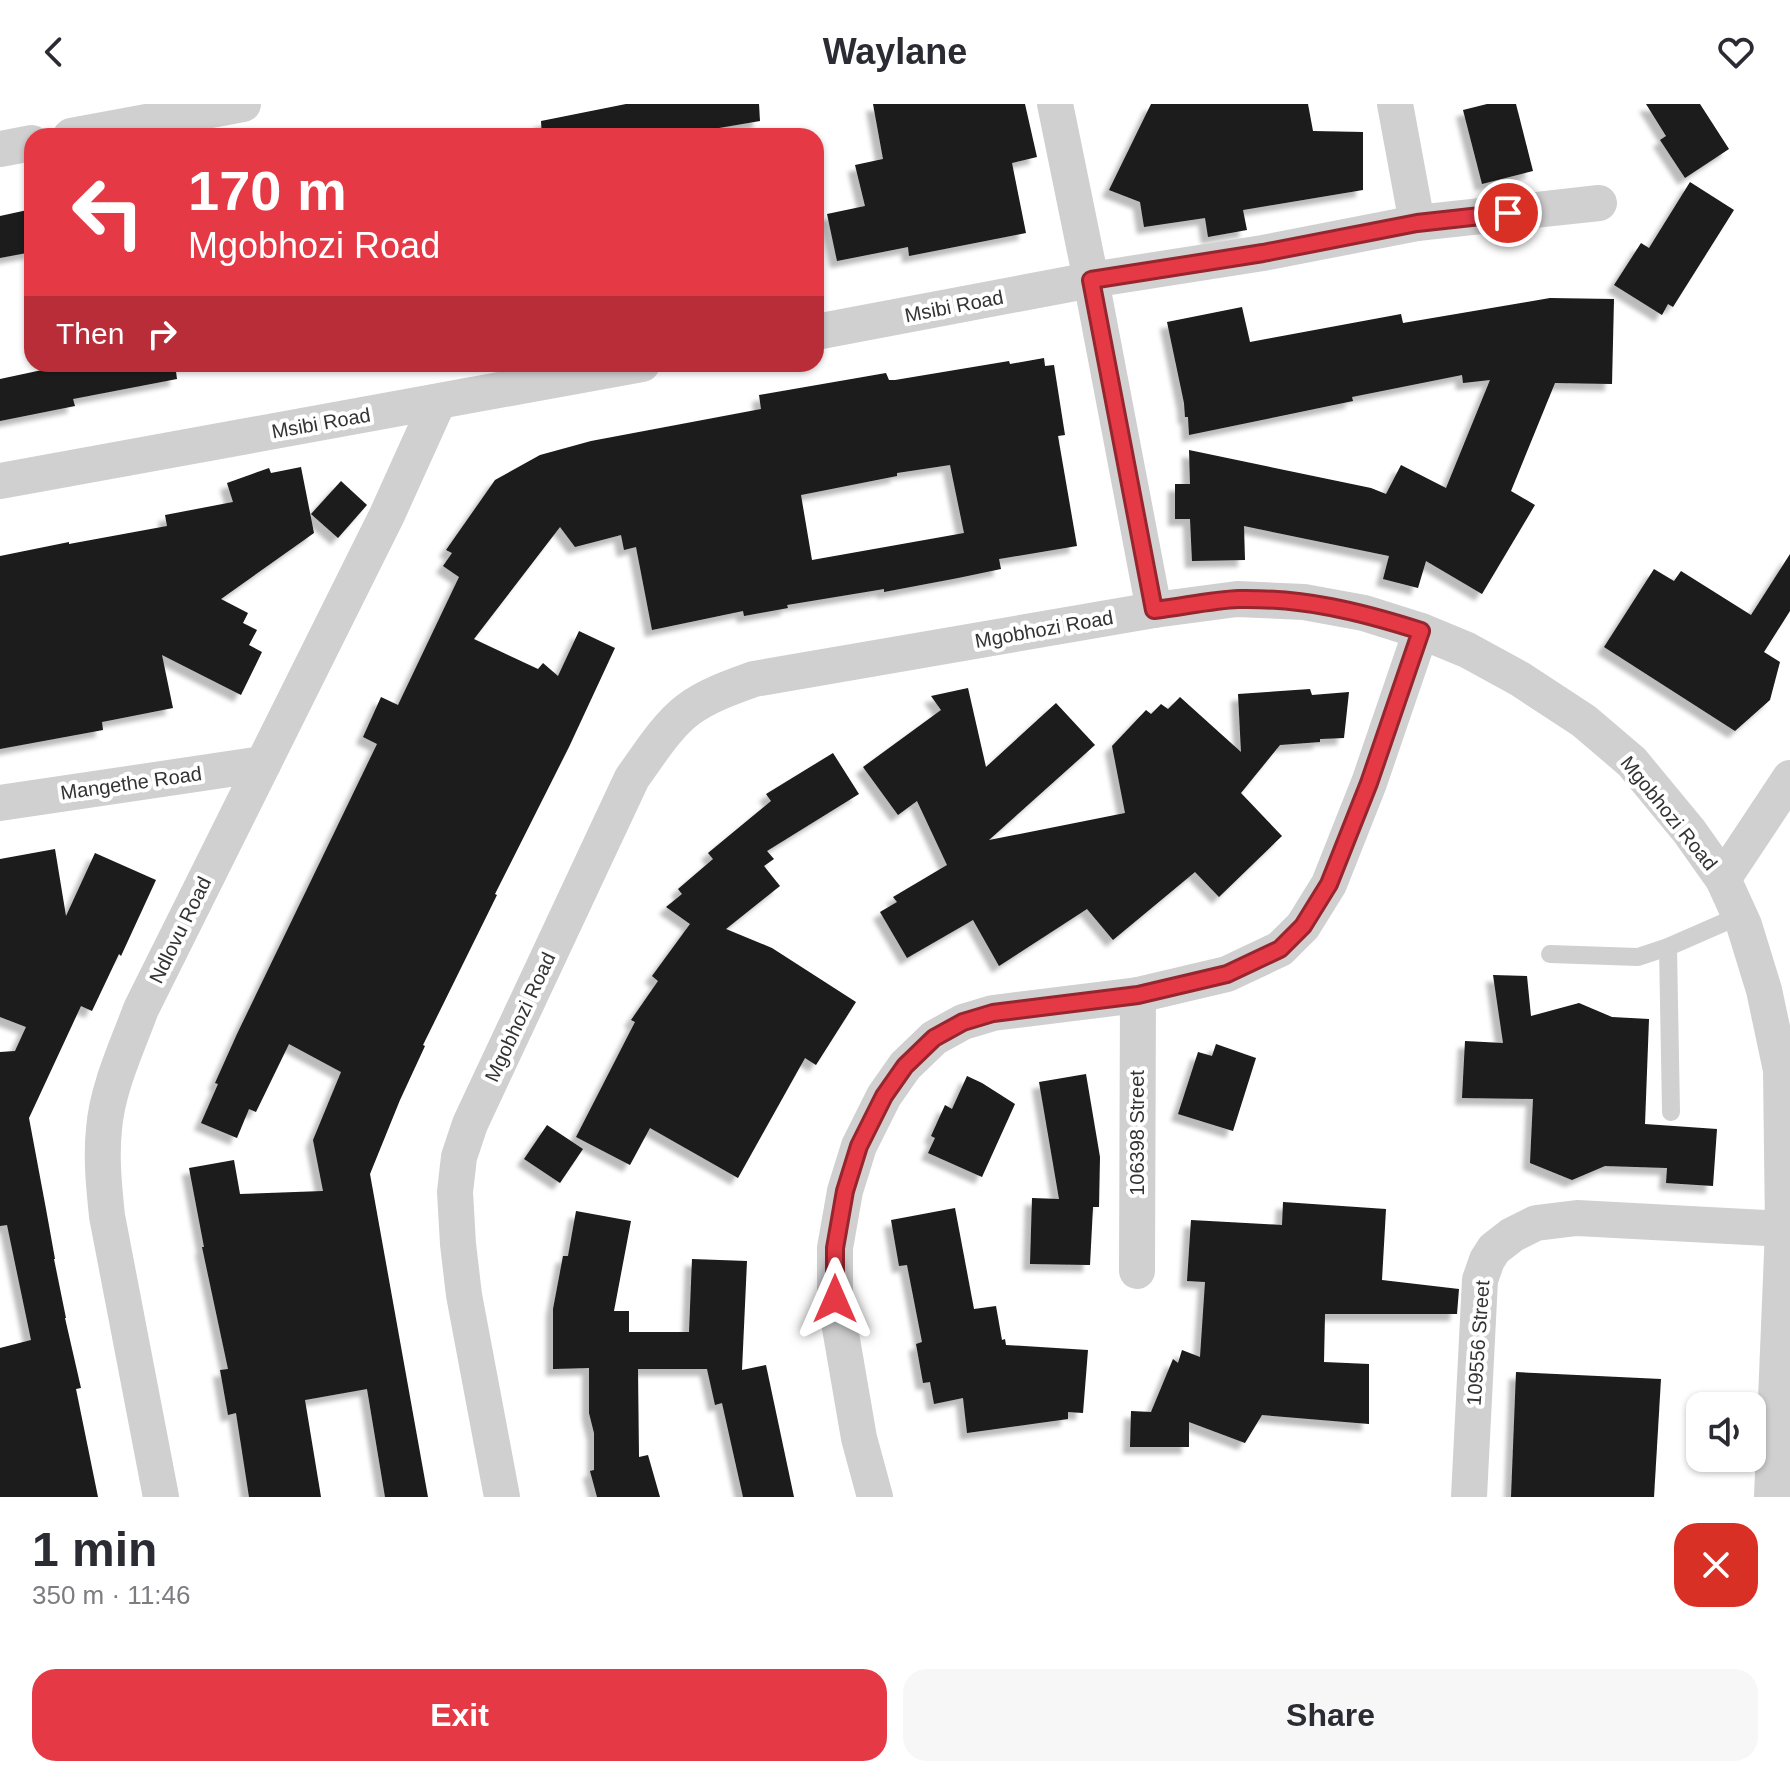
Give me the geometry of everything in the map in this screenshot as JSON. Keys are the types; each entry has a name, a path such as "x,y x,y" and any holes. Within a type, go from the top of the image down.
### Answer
{"street":[{"path":"114,128 243,104"},
{"path":"1055,104 1154,610"},
{"path":"1395,104 1417,223"},
{"path":"0,149 24,144"},
{"name":"Msibi Road","path":"824,330 1417,223 1599,203"},
{"name":"Msibi Road","path":"0,481 599,372"},
{"name":"Ndlovu Road","path":"161,1497 107,1216 102,1170 104,1126 115,1080 141,1009 387,515 438,402"},
{"name":"Mgobhozi Road","path":"502,1497 464,1295 455,1192 459,1157 470,1124 632,778 655,746 688,709 724,689 754,679 1154,610 1237,599 1304,602 1364,613 1467,650 1520,679 1584,721 1632,762 1689,831 1723,879 1764,990 1781,1070 1783,1229 1772,1497"},
{"path":"875,1497 859,1438 835,1299 835,1248 845,1191 859,1146 884,1096 905,1066 934,1038 963,1022 993,1013 1138,995 1227,974 1280,949 1303,926 1329,884 1369,783 1421,631"},
{"name":"Mangethe Road","path":"0,803 263,764"},
{"path":"1723,879 1790,778"},
{"name":"106398 Street","path":"1137,1271 1138,995"},
{"name":"109556 Street","path":"1469,1497 1480,1280 1494,1249 1512,1235 1536,1223 1577,1218 1783,1229"}],"lane":[{"path":"1550,954 1638,957 1739,916"},
{"path":"1668,947 1671,1112"}],"building":[{"path":"626,104 759,104 760,121 719,128 541,128 541,121"},
{"path":"873,104 1025,104 1037,157 1012,163 1026,233 909,256 908,247 837,261 827,214 865,206 855,165 883,159"},
{"path":"1151,104 1308,104 1313,131 1363,132 1363,190 1243,210 1247,230 1208,237 1205,218 1144,227 1140,202 1109,190"},
{"path":"1487,104 1516,104 1533,171 1482,184 1463,110"},
{"path":"1646,104 1700,104 1729,149 1685,178 1660,140 1666,136"},
{"path":"1690,182 1734,210 1673,307 1668,304 1662,315 1614,285 1641,243 1649,248"},
{"path":"24,211 24,254 0,258 0,216"},
{"path":"1550,298 1614,299 1612,384 1555,383 1511,491 1535,505 1482,594 1426,561 1418,588 1383,579 1389,556 1244,526 1245,560 1192,561 1190,519 1175,519 1175,484 1190,484 1189,450 1371,488 1386,494 1401,465 1446,488 1490,380 1463,383 1462,375 1189,435 1188,417 1185,417 1167,322 1242,307 1250,342 1401,314 1403,323"},
{"path":"1044,358 1045,366 1054,365 1065,435 1058,436 1077,546 999,559 1001,569 958,578 787,605 788,608 744,616 743,611 652,630 636,547 624,550 621,535 575,547 560,527 474,639 538,669 543,663 558,676 579,631 615,648 423,1045 370,1174 428,1497 385,1497 367,1389 305,1400 321,1497 249,1497 236,1413 228,1415 220,1370 228,1369 189,1168 234,1160 240,1194 323,1191 313,1140 341,1072 289,1044 256,1112 249,1109 237,1138 201,1123 237,1034 377,744 363,737 381,697 398,705 459,577 443,566 452,553 446,550 495,480 540,455 591,441 761,409 759,395 886,373 889,380 895,380 1009,361 1010,364","holes":["950,465 964,533 812,560 801,495 897,476 897,473"]},
{"path":"33,372 176,372 177,379 73,399 75,406 0,421 0,379"},
{"path":"301,467 314,533 221,599 248,613 243,623 257,630 249,645 262,652 241,695 162,655 173,708 102,722 103,730 0,749 0,556 167,526 165,515 233,502 227,483 269,468 271,473"},
{"path":"341,481 367,505 338,538 311,514"},
{"path":"1790,554 1790,611 1764,652 1780,662 1770,700 1735,731 1604,647 1654,569 1674,581 1681,571 1751,615"},
{"path":"968,688 986,767 1056,703 1095,745 989,840 1125,813 1112,746 1146,710 1151,714 1161,704 1168,709 1180,697 1241,752 1238,694 1310,689 1312,695 1349,692 1344,738 1280,745 1241,793 1282,836 1219,897 1195,872 1113,940 1087,909 999,966 973,920 907,958 880,912 897,902 893,897 947,865 917,801 898,815 863,767 941,710 931,696"},
{"path":"833,753 859,794 767,851 774,859 764,866 780,886 726,929 772,948 856,1002 816,1065 805,1058 738,1178 650,1128 630,1165 576,1137 635,1022 631,1020 658,981 652,976 690,924 666,907 682,894 678,889 713,859 708,853 771,801 766,794"},
{"path":"55,849 66,916 95,853 156,880 92,1011 81,1006 29,1118 65,1318 81,1388 76,1389 98,1497 0,1497 0,1348 31,1340 7,1225 0,1226 0,1052 15,1051 26,1027 0,1017 0,859"},
{"path":"1493,975 1527,976 1531,1016 1579,1003 1612,1017 1649,1019 1645,1124 1717,1129 1713,1186 1666,1183 1667,1168 1605,1166 1572,1180 1530,1163 1533,1099 1462,1098 1465,1041 1503,1043"},
{"path":"1216,1044 1256,1058 1233,1131 1178,1114 1198,1052 1212,1056"},
{"path":"1086,1074 1100,1157 1099,1207 1093,1207 1090,1265 1030,1264 1032,1198 1059,1199 1039,1082"},
{"path":"967,1076 1015,1104 982,1177 928,1153 935,1138 931,1136 945,1105 952,1109"},
{"path":"547,1125 583,1149 560,1183 524,1159"},
{"path":"1283,1202 1386,1209 1382,1280 1459,1289 1457,1314 1325,1314 1324,1362 1369,1364 1369,1424 1262,1415 1245,1443 1189,1422 1189,1447 1130,1447 1131,1411 1151,1412 1173,1359 1178,1363 1182,1350 1200,1357 1205,1282 1187,1281 1191,1220 1282,1225"},
{"path":"955,1208 974,1309 996,1306 1002,1340 1005,1339 1006,1345 1088,1350 1083,1413 1068,1412 1068,1419 967,1433 963,1398 934,1404 930,1382 923,1383 916,1344 922,1342 907,1265 899,1266 891,1220"},
{"path":"576,1211 631,1221 614,1311 629,1311 629,1332 689,1332 692,1259 747,1261 742,1370 766,1365 794,1497 743,1497 722,1403 715,1405 707,1369 638,1369 639,1457 648,1455 660,1497 597,1497 590,1471 594,1470 594,1433 589,1413 589,1368 553,1369 553,1309 563,1256 568,1256"},
{"path":"1516,1372 1661,1379 1654,1497 1511,1497"}],"route":[{"path":"835,1299 835,1248 845,1191 859,1146 884,1096 905,1066 934,1038 963,1022 993,1013 1138,995 1227,974 1280,949 1303,926 1329,884 1369,783 1421,631 1364,613 1304,602 1237,599 1154,610 1091,280 1263,253 1417,223 1508,213"}]}
